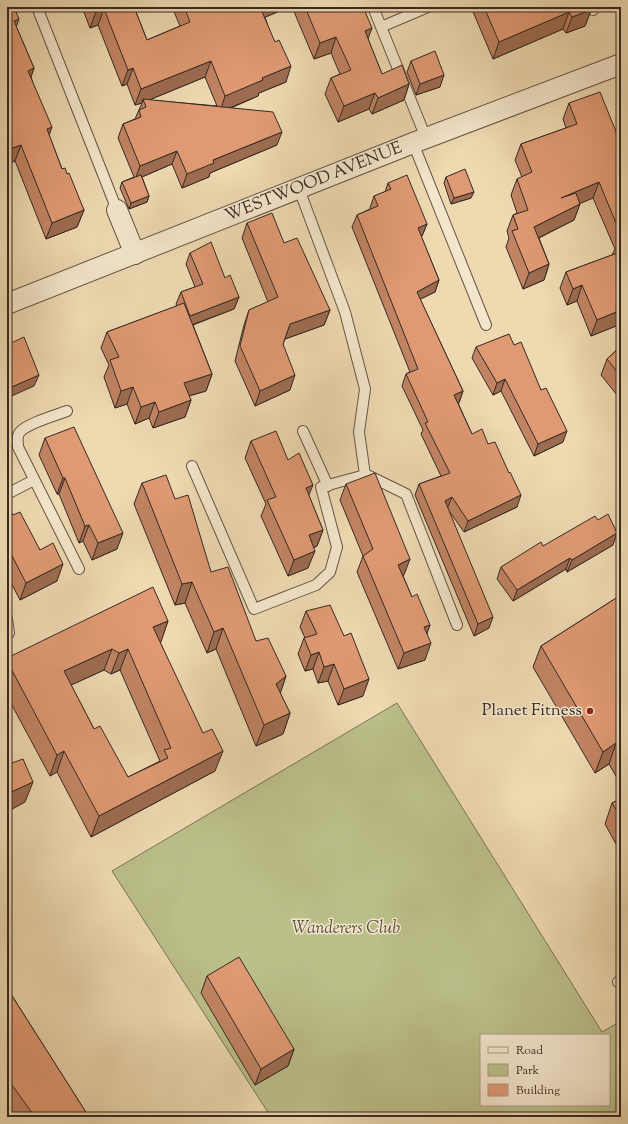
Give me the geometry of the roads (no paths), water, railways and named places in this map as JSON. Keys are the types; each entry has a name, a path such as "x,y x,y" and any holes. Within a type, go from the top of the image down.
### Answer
{"street":[{"name":"WESTWOOD AVENUE","path":"7,304 419,141 621,64"},
{"path":"117,210 134,254"}],"lane":[{"path":"37,7 117,210"},
{"path":"374,7 419,141 486,325"},
{"path":"381,27 428,7"},
{"path":"299,189 345,312 365,390 359,432 365,475"},
{"path":"67,411 26,427 19,432 17,439 18,447 79,569"},
{"path":"303,432 328,486"},
{"path":"192,466 254,609 316,585 330,572 337,547 321,487 365,475 406,494 457,625"},
{"path":"7,494 34,480"},
{"path":"7,619 9,633 7,635"}],"place":[{"name":"Planet Fitness","path":"590,711"}],"park label":[{"name":"Wanderers Club","path":"346,929"}]}
